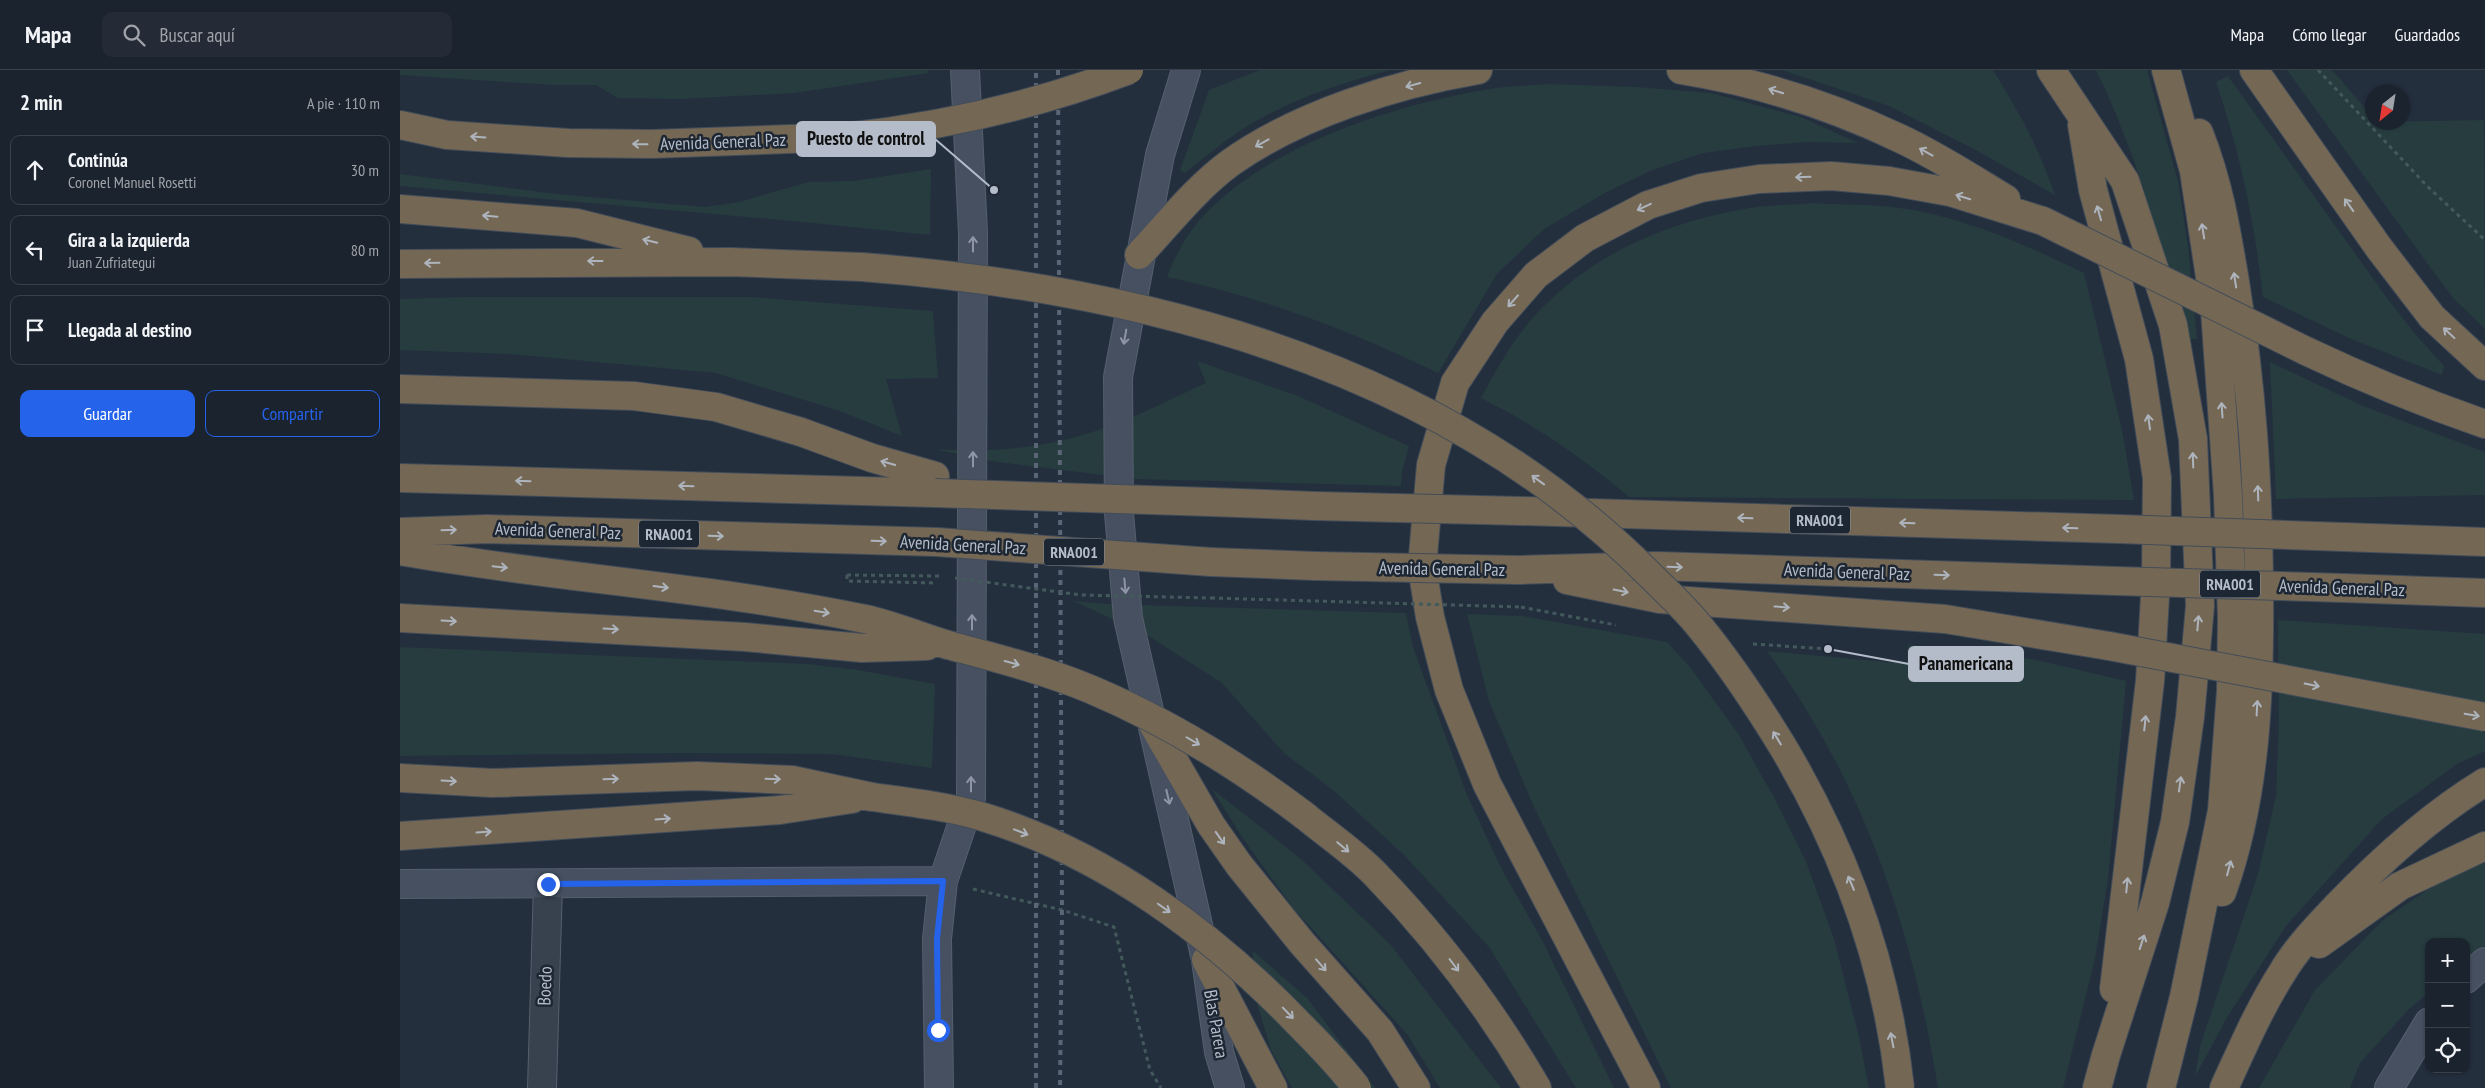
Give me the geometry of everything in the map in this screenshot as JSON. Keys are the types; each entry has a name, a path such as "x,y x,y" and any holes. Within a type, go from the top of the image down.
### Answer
{"highway":[{"name":"Avenida General Paz","path":"400,125 448,135 568,143 652,144 846,137 886,132 988,112 1047,97 1129,70"},
{"path":"1140,255 1210,180 1230,163 1284,131 1362,100 1455,74 1478,70"},
{"path":"1680,70 1759,86 1858,120 1901,138 2043,221 2306,351 2399,393 2485,424"},
{"path":"2051,70 2125,181 2173,325 2193,439 2200,606 2190,717 2175,822 2155,904 2097,1088"},
{"path":"2161,1088 2184,997 2222,811 2231,699 2232,618 2228,495 2215,310 2194,171 2166,70"},
{"path":"2174,70 2214,170 2226,221 2247,353 2254,420 2260,620 2253,759 2242,817 2225,884 2184,997"},
{"path":"2254,70 2378,248 2432,317 2485,366"},
{"path":"2081,117 2093,190 2140,359 2157,478 2156,580 2150,681 2106,1055"},
{"path":"400,136 448,135"},
{"path":"1646,1088 1487,784 1449,690 1430,617 1422,567 1431,465 1454,383 1495,322 1536,275 1585,238 1648,205 1701,188 1759,179 1831,176 1889,181 1950,192 2043,221"},
{"path":"400,209 577,223 731,262"},
{"path":"400,264 731,262 862,267 926,272 1047,289 1153,310 1264,342 1354,376 1450,424 1518,465 1572,504 1628,554 1698,625 1758,706 1811,795 1853,888 1883,992 1900,1088"},
{"path":"400,389 634,396 716,407 801,432 872,458 935,485"},
{"path":"400,478 935,485"},
{"name":"RNA001","path":"935,485 985,495 2485,542"},
{"name":"Avenida General Paz","path":"400,532 487,529 938,542 1211,562 1315,566 1520,570 1658,566 2485,593"},
{"path":"400,551 481,565 709,594 866,620 1020,665 1090,689 1183,736 1270,789 1375,874 1438,943 1505,1033 1537,1088"},
{"path":"1520,570 1660,599 1945,620 2109,646 2485,717"},
{"path":"400,618 745,637 862,648 948,645"},
{"path":"1151,721 1211,825 1239,865 1302,943 1380,1031 1416,1088"},
{"path":"400,778 492,783 697,776 792,780 870,797 936,806 981,817 1075,855 1131,886 1208,939 1261,984 1343,1069 1357,1088"},
{"path":"2224,1088 2258,1015 2282,972 2311,934 2383,859 2435,815 2485,782"},
{"path":"400,836 780,810 870,797"},
{"path":"2282,972 2400,886 2485,846"},
{"path":"1206,960 1273,1088"}],"street":[{"path":"939,1088 937,939 943,881 971,798 973,233 965,70"},
{"name":"Blas Parera","path":"1181,74 1160,155 1118,377 1118,513 1128,618 1206,960 1219,1052 1230,1088"},
{"path":"400,884 943,881"},
{"name":"Boedo","path":"542,1088 548,884"},
{"path":"2389,1088 2425,1028"}],"path":[{"path":"2318,70 2428,187 2485,240"},
{"path":"936,584 846,581 847,575 945,577"},
{"path":"954,578 1081,595 1521,607"},
{"path":"943,881 1062,910 1114,928 1150,1070 1161,1088"}],"green space":[{"path":"400,70 927,70 929,73 794,93 682,99 618,98 596,85 553,85 400,75"},
{"path":"1260,70 1390,70 1327,89 1296,101 1235,134 1185,173 1180,170 1209,90"},
{"path":"1782,70 1993,70 2028,131 2055,195 1974,149 1889,106"},
{"path":"2096,70 2147,70 2178,181 2188,246 2197,339 2188,339 2159,237 2137,169"},
{"path":"2287,70 2332,70 2365,108 2365,130 2410,130 2410,121 2484,120 2485,329 2454,299"},
{"path":"2228,76 2387,298 2416,335 2444,366 2442,375 2351,339 2263,297 2245,188 2233,136 2216,82"},
{"path":"1548,84 1636,87 1711,93 1801,117 1858,143 1808,142 1703,153 1650,171 1605,193 1544,229 1497,274 1438,373 1339,329 1306,317 1272,305 1167,277 1184,241 1209,210 1236,186 1267,165 1301,147 1374,117 1412,106 1492,89"},
{"path":"931,169 930,235 400,186 400,174 556,194 705,207 739,202 808,182 854,181"},
{"path":"1812,203 1900,208 1948,218 1995,233 2084,273 2122,430 2134,500 1629,497 1558,443 1520,419 1481,398 1509,350 1525,327 1543,307 1587,270 1611,255 1662,231 1716,215 1752,208"},
{"path":"467,297 750,297 933,311 938,378 886,379 902,436 840,411 716,373 509,354 400,350 400,299"},
{"path":"1197,361 1298,396 1409,446 1402,472 1401,486 1135,479 991,461 934,449 1020,448 1084,435 1143,412 1206,383"},
{"path":"2270,362 2363,406 2485,452 2485,495 2276,499"},
{"path":"1073,601 1106,604 1406,613 1413,647 1467,795 1501,868 1543,942 1614,1088 1576,1088 1489,947 1403,854 1333,790 1284,753 1222,683 1147,635"},
{"path":"1467,614 1522,616 1667,642 1690,667 1739,735 1777,803 1807,864 1834,939 1859,1037 1869,1088 1671,1088 1534,807 1489,701"},
{"path":"2278,620 2485,634 2485,751 2457,764 2382,819 2286,926 2226,1019 2195,1077 2200,1046 2258,874 2276,796 2279,721"},
{"path":"1908,645 1949,647 2037,660 2126,681 2108,879 2095,959 2063,1088 1938,1088 1914,971 1898,914 1879,859 1857,805 1831,753 1801,701 1767,651 1907,664"},
{"path":"400,647 808,664 858,670 935,684 932,768 832,754 680,753 400,756"},
{"path":"1211,788 1301,859 1390,944 1501,1088 1440,1088 1407,1034 1294,909 1244,840"},
{"path":"2485,861 2485,946 2470,956 2470,938 2425,938 2425,995 2409,1009 2360,1063 2350,1088 2259,1088 2315,990 2383,920 2449,875"},
{"path":"1253,951 1307,998 1375,1088 1292,1088 1271,1050 1253,990"}],"railway":[{"path":"1036,70 1036,1088"},
{"path":"1058,70 1062,910 1060,1088"}],"place":[{"name":"Puesto de control","path":"994,190"},
{"name":"Panamericana","path":"1828,649"}],"route":[{"path":"548,884 943,881 937,939 938,1030"}]}
